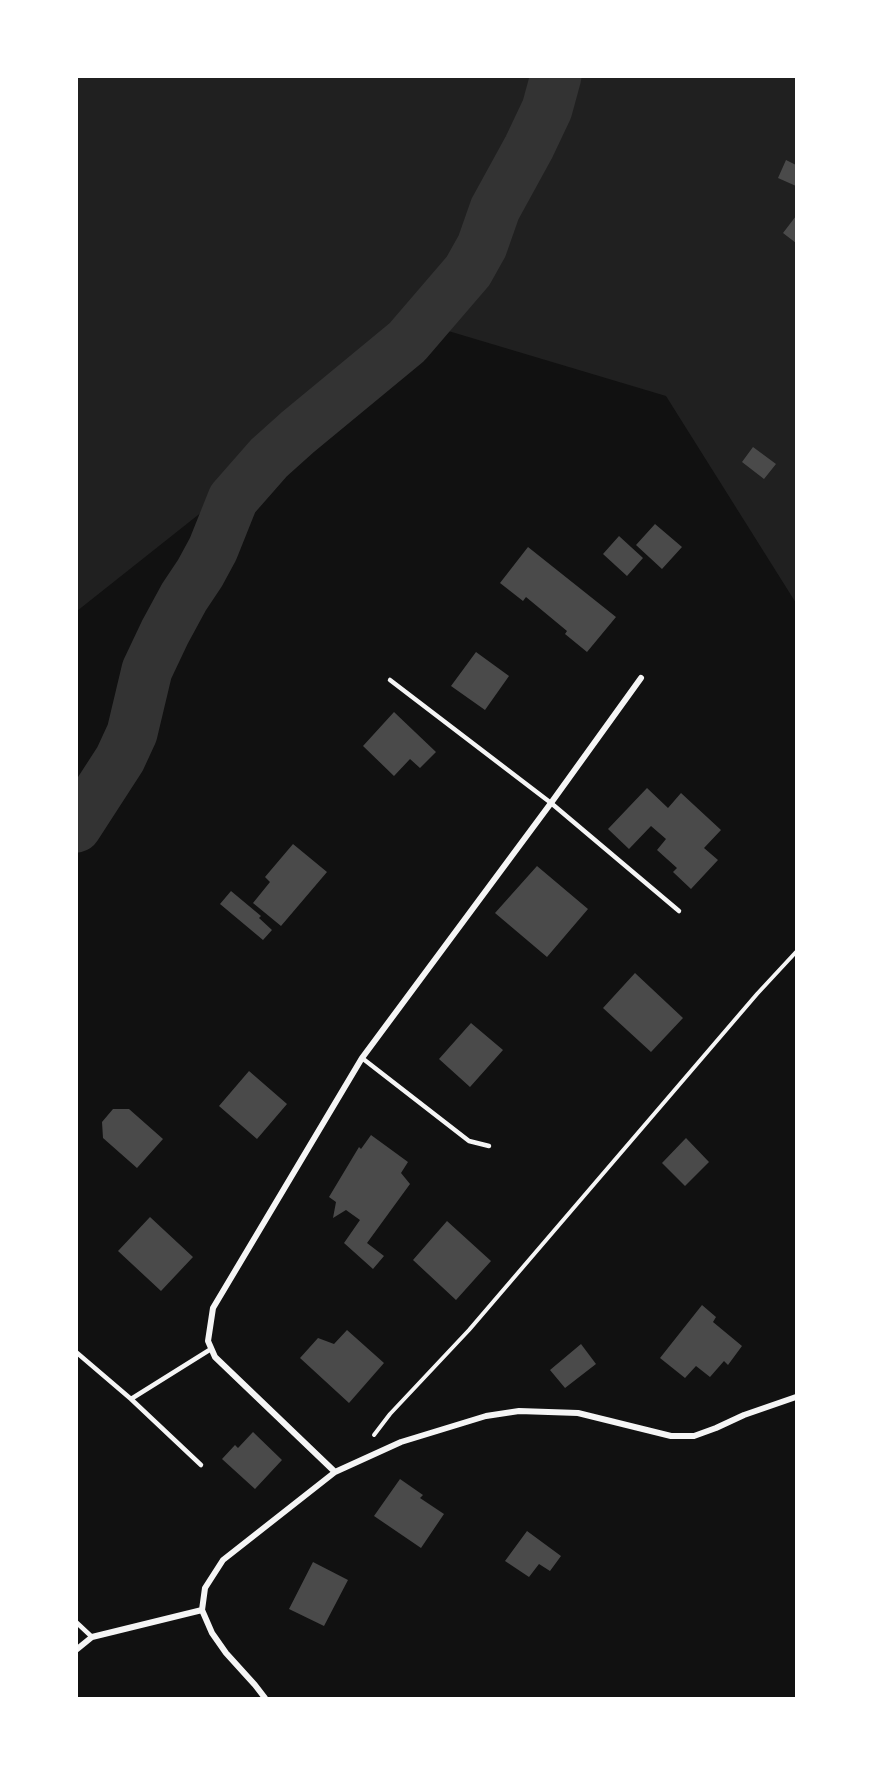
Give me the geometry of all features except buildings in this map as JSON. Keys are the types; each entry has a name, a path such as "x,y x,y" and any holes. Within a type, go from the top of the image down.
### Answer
{"street":[{"path":"335,1472 215,1357 208,1341 213,1308 362,1058 641,678"},
{"path":"265,1698 212,1633 202,1610 205,1588 223,1560 335,1472 401,1442 486,1416 519,1411 578,1413 671,1436 694,1436 796,1397"},
{"path":"76,1650 92,1637 202,1610"}],"lane":[{"path":"390,680 551,803 679,911"},
{"path":"362,1058 469,1141 489,1146"},
{"path":"131,1399 211,1349"},
{"path":"76,1352 131,1399 201,1465"},
{"path":"76,1622 92,1637"}],"path":[{"path":"371,1439 390,1413 469,1330 757,994 796,952"}],"shaded area":[{"path":"77,77 796,77 796,603 666,396 435,327 77,611"}],"waterway":[{"path":"76,827 120,759 132,733 147,670 184,597 213,549 233,499 269,458 407,342 468,271 482,246 495,209 547,109 556,76"}]}
